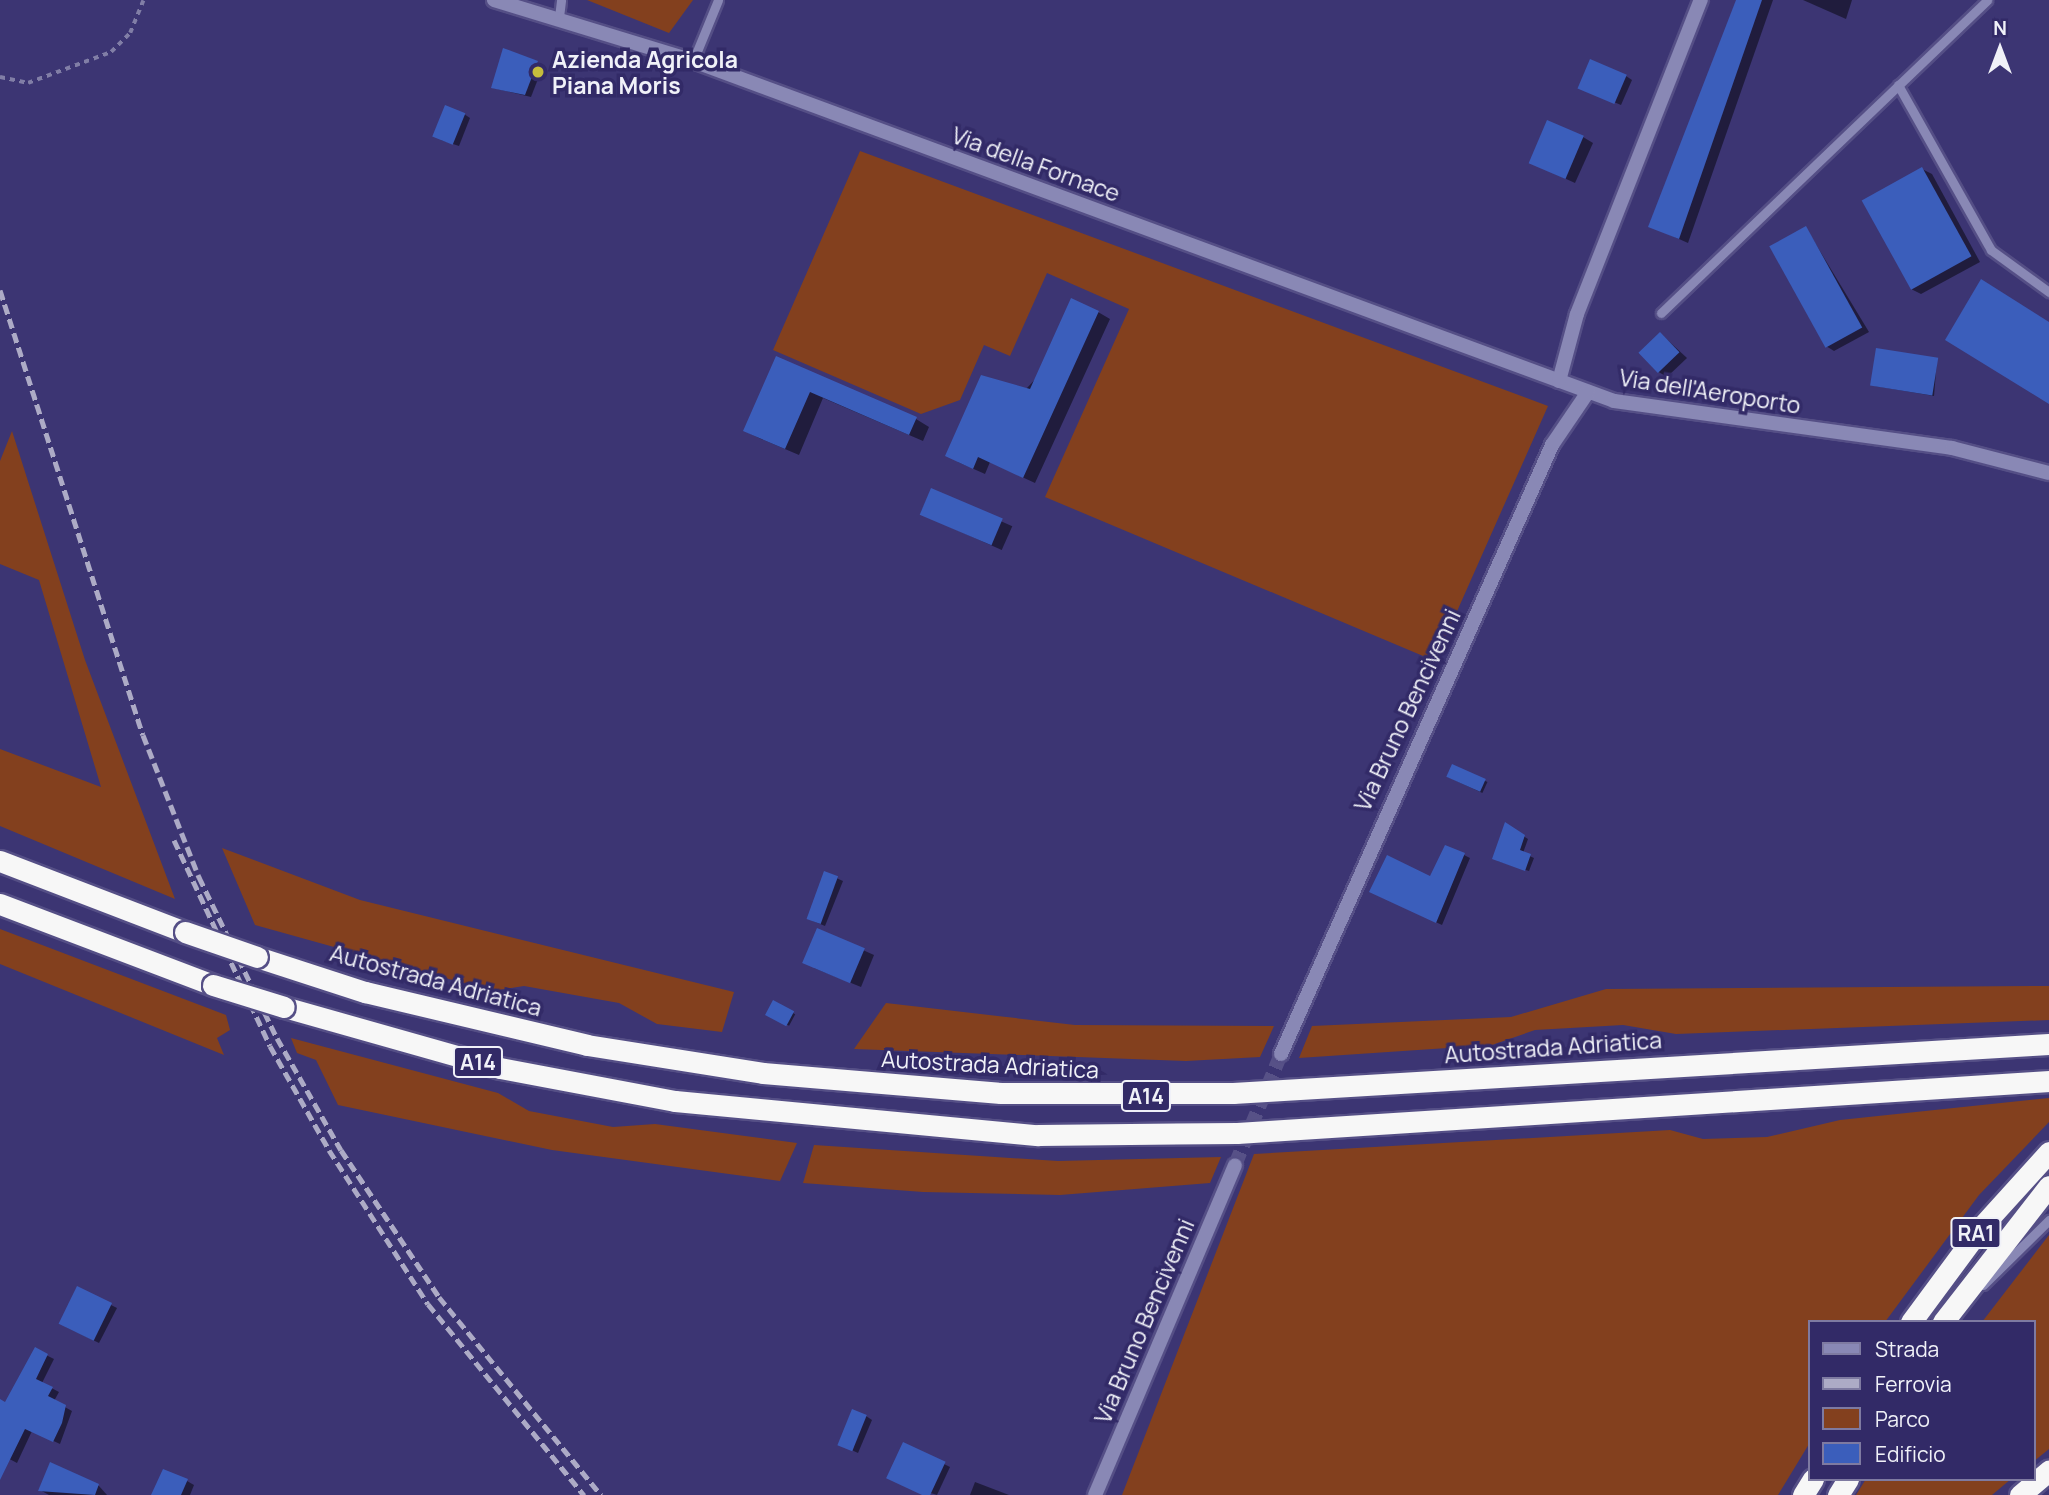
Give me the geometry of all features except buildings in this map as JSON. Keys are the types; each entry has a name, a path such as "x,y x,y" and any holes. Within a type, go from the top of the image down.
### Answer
{"highway":[{"name":"Autostrada Adriatica","path":"0,861 185,932 365,992 587,1045 763,1073 1001,1093 1233,1093 2049,1044"},
{"name":"A14","path":"0,904 213,985 500,1068 675,1101 1025,1134 1237,1133 2049,1081"},
{"name":"RA1","path":"1912,1320 1982,1226 2049,1152"},
{"path":"1945,1320 2049,1186"},
{"path":"2020,1495 2049,1472"}],"street":[{"name":"Via della Fornace","path":"494,0 559,17 693,61 1559,381"},
{"path":"1559,381 1577,314 1701,0"},
{"name":"Via dell'Aeroporto","path":"1559,381 1588,392 1664,412 1982,453 2049,473"},
{"name":"Via Bruno Bencivenni","path":"1281,1054 1552,444 1588,392"},
{"name":"Via Bruno Bencivenni","path":"1095,1495 1235,1165"}],"lane":[{"path":"559,17 561,0"},
{"path":"693,61 718,0"},
{"path":"1661,313 1987,0"},
{"path":"1898,85 1991,250 2049,292"},
{"path":"1954,1320 2049,1220"}],"path":[{"path":"0,77 28,83 111,52 130,33 143,0"}],"green space":[{"path":"587,0 693,0 669,33"},
{"path":"860,151 1548,406 1435,661 1045,497 1129,309 1047,273 1010,356 984,345 960,400 921,414 773,350"},
{"path":"12,431 85,660 175,899 0,826 0,749 101,787 39,580 0,564 0,461"},
{"path":"222,848 360,900 734,992 722,1032 657,1024 619,1003 524,986 492,991 255,925"},
{"path":"0,929 226,1015 230,1030 217,1038 224,1055 0,964"},
{"path":"2049,986 2049,1020 1676,1034 1623,1025 1535,1030 1492,1045 1299,1058 1312,1026 1511,1017 1606,989"},
{"path":"886,1003 1075,1025 1274,1026 1260,1057 1186,1061 854,1049"},
{"path":"291,1038 498,1093 529,1111 613,1127 655,1124 797,1143 780,1181 552,1150 338,1105 316,1060 297,1053"},
{"path":"2049,1098 2049,1122 1979,1195 1886,1320 1808,1320 1808,1446 1778,1495 1122,1495 1254,1154 1670,1130 1703,1139 1767,1137 1840,1120"},
{"path":"814,1145 1058,1161 1221,1157 1210,1183 1060,1195 923,1192 803,1183"},
{"path":"2049,1235 2049,1449 2035,1460 2035,1320 1984,1320"},
{"path":"1865,1481 2009,1481 1992,1495 1856,1495"}],"tunnel":[{"path":"1235,1165 1281,1054"}],"railway":[{"path":"0,290 143,735 199,877 277,1038 341,1150 439,1297 601,1495"},
{"path":"174,840 270,1046 329,1150 428,1304 584,1495"}],"place":[{"name":"Azienda Agricola Piana Moris","path":"538,72"}]}
